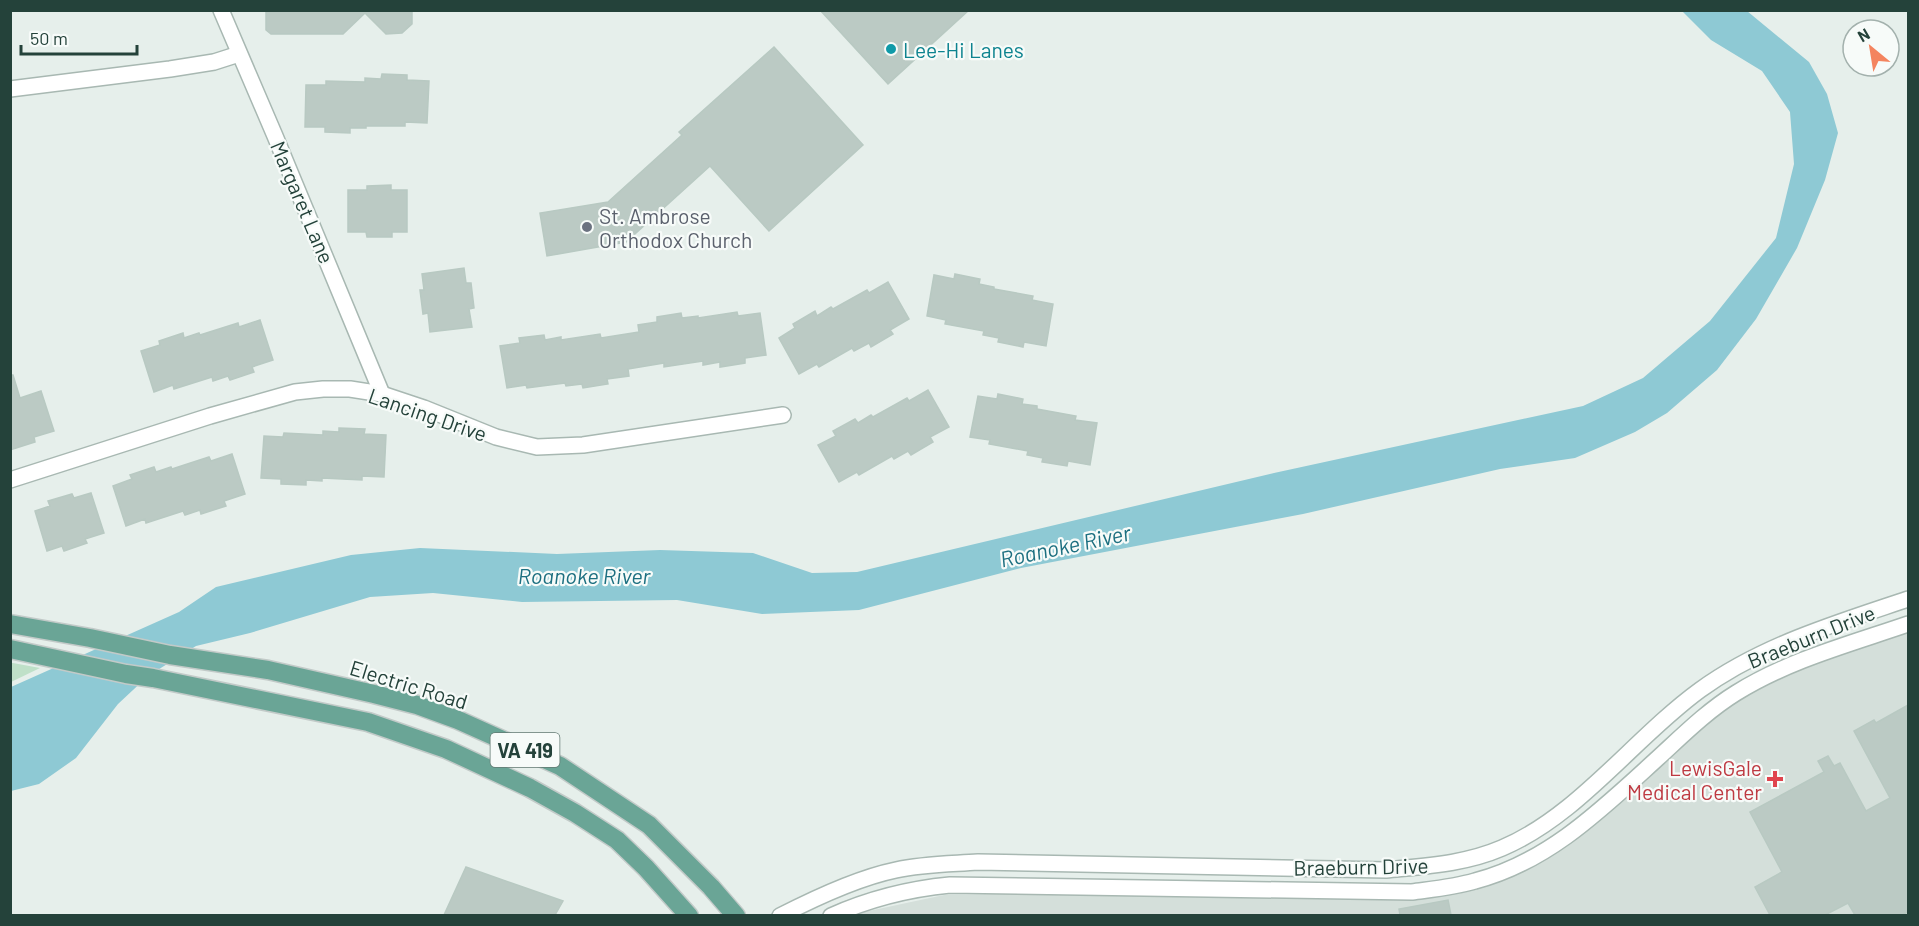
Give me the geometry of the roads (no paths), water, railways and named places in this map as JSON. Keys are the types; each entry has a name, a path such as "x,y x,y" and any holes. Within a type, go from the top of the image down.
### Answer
{"main road":[{"name":"Electric Road","path":"10,624 170,655 268,670 417,705 458,720 560,766 649,825 711,886 736,915"},
{"name":"VA 419","path":"10,649 126,675 153,678 368,722 446,749 530,788 617,840 646,868 686,913"}],"street":[{"name":"Margaret Lane","path":"221,10 382,394"},
{"path":"10,89 170,69 214,62 239,54"},
{"name":"Lancing Drive","path":"10,480 295,392 322,389 350,389 382,394 496,437 537,447 583,445 783,415"},
{"name":"Braeburn Drive","path":"780,915 863,879 894,870 933,864 978,862 1386,870 1445,865 1501,849 1555,818 1700,690 1737,666 1808,633 1908,599"},
{"name":"Braeburn Drive","path":"831,915 869,901 936,886 1119,886 1412,892 1477,881 1508,870 1568,836 1593,817 1705,715 1751,684 1816,654 1908,624"},
{"path":"933,864 936,886"},
{"path":"1119,886 1122,866"}],"water":[{"name":"Roanoke River","path":"1682,11 1747,11 1809,62 1827,94 1838,133 1825,180 1797,248 1756,319 1717,370 1667,413 1635,432 1575,458 1500,469 1303,514 1021,568 859,610 762,614 677,600 522,602 433,593 370,597 250,633 196,646 148,676 118,704 76,758 39,784 11,791 11,687 179,612 216,587 351,555 420,548 557,554 660,550 753,553 812,573 857,572 1274,473 1583,406 1643,378 1710,321 1776,238 1794,164 1790,112 1762,71 1711,40"}],"place":[{"name":"Lee-Hi Lanes","path":"891,49"},
{"name":"St. Ambrose Orthodox Church","path":"587,227"},
{"name":"LewisGale Medical Center","path":"1775,779"}]}
